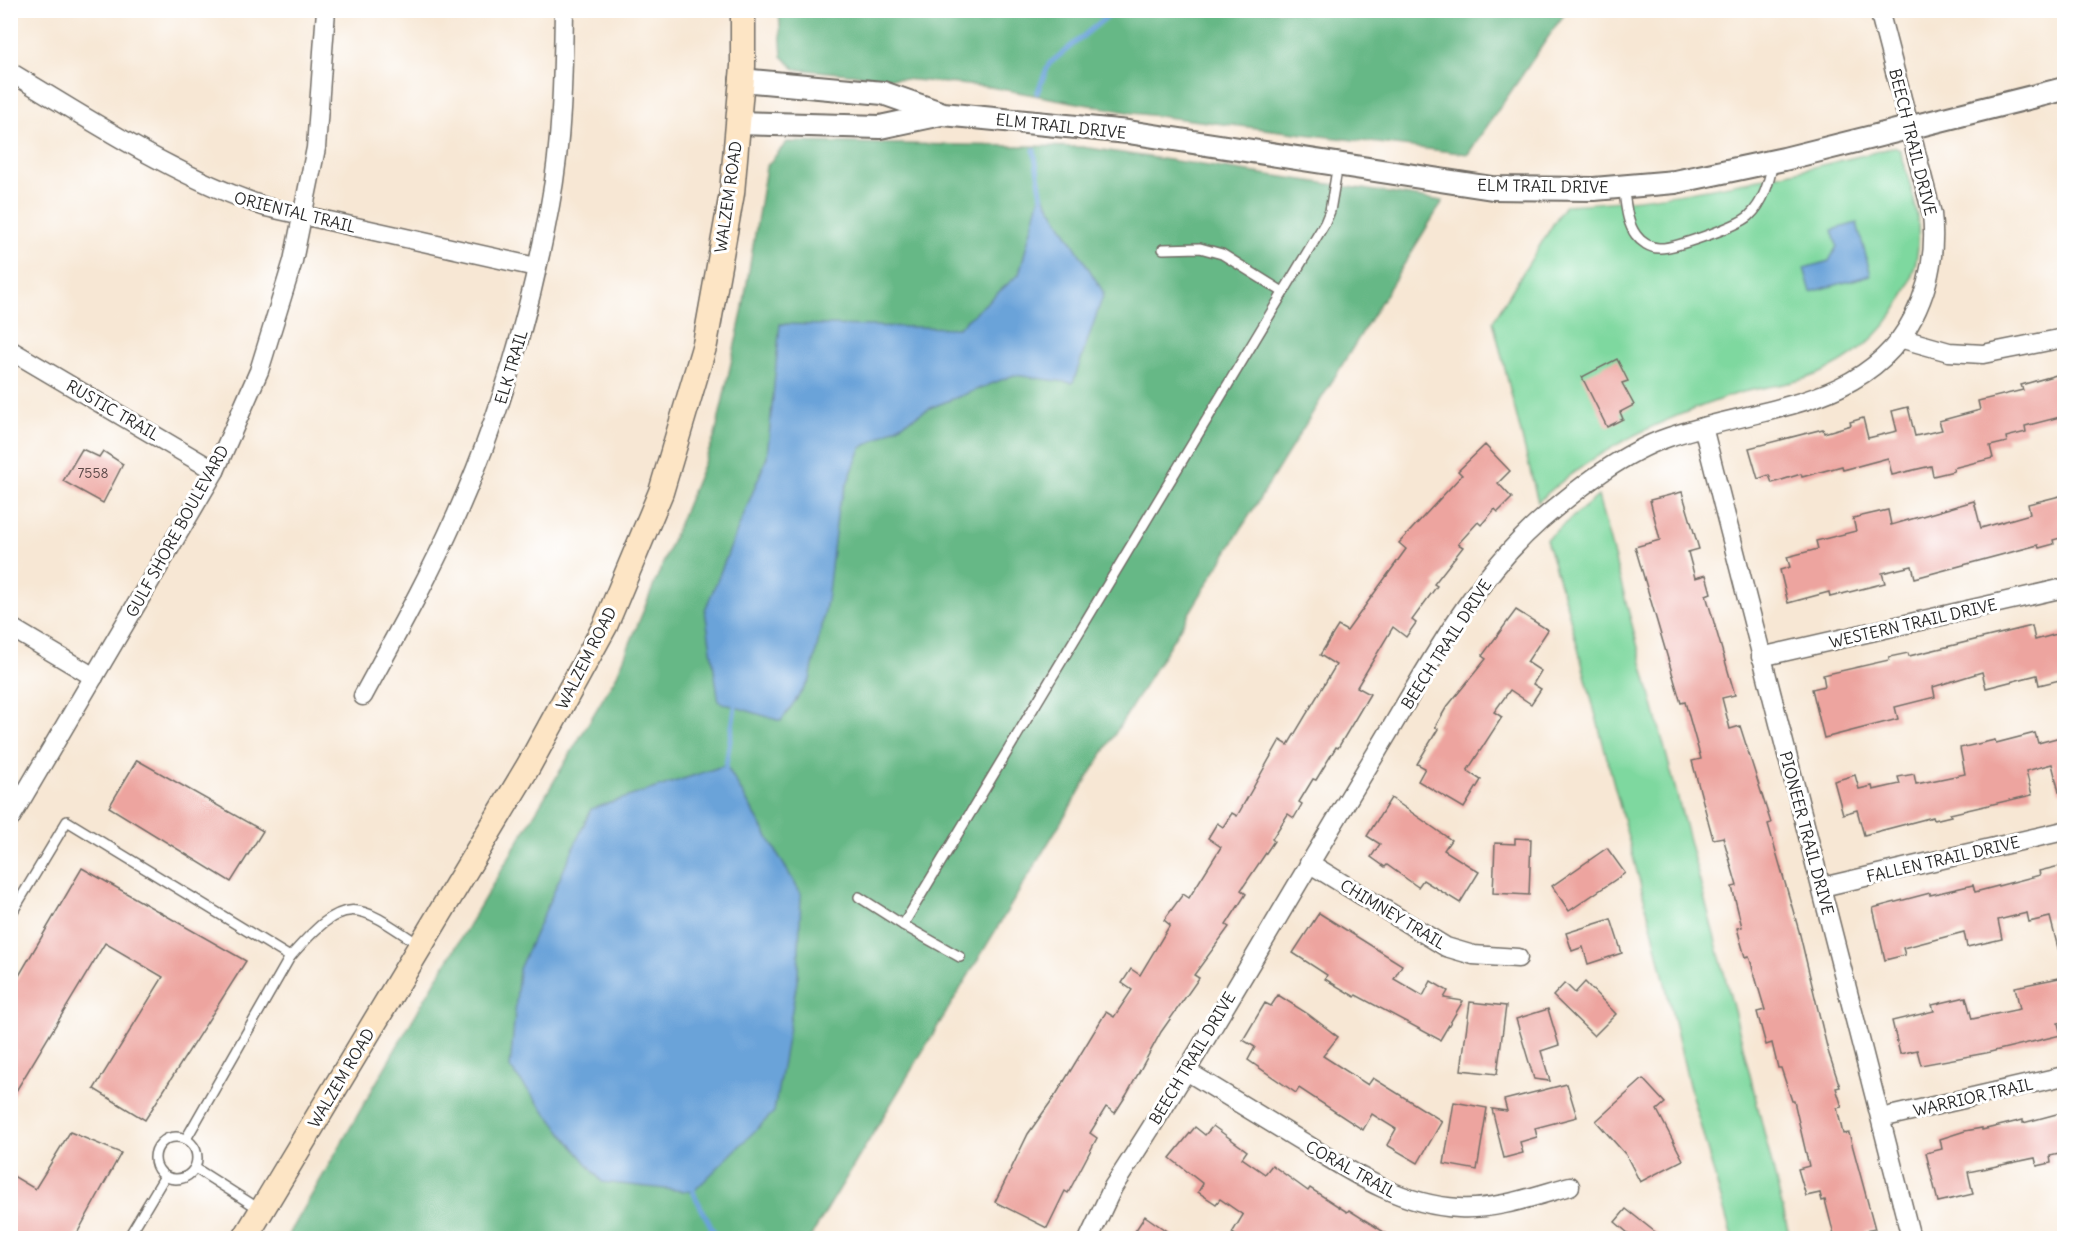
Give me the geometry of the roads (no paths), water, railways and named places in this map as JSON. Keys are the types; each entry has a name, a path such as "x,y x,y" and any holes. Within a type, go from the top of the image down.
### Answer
{"main road":[{"name":"WALZEM ROAD","path":"244,1239 529,765 604,626 661,492 705,344 732,193 741,80 743,10"}],"street":[{"name":"GULF SHORE BOULEVARD","path":"10,819 215,471 259,370 293,261 316,148 326,10"},
{"name":"ELK TRAIL","path":"363,696 425,582 480,459 522,330 550,204 558,136 564,10"},
{"name":"BEECH TRAIL DRIVE","path":"1089,1239 1113,1187 1309,863 1452,628 1502,560 1538,523 1578,490 1612,467 1666,437 1830,394 1888,356 1903,339 1923,299 1932,266 1934,231 1910,127 1879,10"},
{"name":"ORIENTAL TRAIL","path":"10,72 186,176 235,197 303,215 536,267"},
{"name":"ELM TRAIL DRIVE","path":"741,80 883,93 943,114 1128,132 1492,188 1594,189 1675,182 1773,161 2064,90"},
{"name":"ELM TRAIL DRIVE","path":"738,123 880,127 943,114"},
{"path":"1903,339 1949,352 1983,354 2064,338"},
{"name":"RUSTIC TRAIL","path":"10,350 215,471"},
{"name":"PIONEER TRAIL DRIVE","path":"1703,427 1911,1239"},
{"name":"WESTERN TRAIL DRIVE","path":"1761,657 2064,588"},
{"path":"10,627 94,677"},
{"name":"FALLEN TRAIL DRIVE","path":"1822,887 2064,831"},
{"name":"CHIMNEY TRAIL","path":"1309,863 1446,947 1473,955 1518,958"},
{"name":"CORAL TRAIL","path":"1185,1070 1366,1181 1402,1198 1441,1207 1480,1208 1500,1205 1570,1186"},
{"name":"WARRIOR TRAIL","path":"1881,1118 2064,1076"}],"lane":[{"path":"1623,186 1628,218 1635,235 1647,245 1660,248 1719,231 1749,217 1759,204 1767,186 1773,161"},
{"path":"903,925 1330,211 1338,164"},
{"path":"1163,249 1200,248 1222,254 1283,292"},
{"path":"10,916 68,821 290,957"},
{"path":"859,897 960,957"},
{"path":"186,1139 290,957 331,916 351,909 376,915 421,946"},
{"path":"173,1137 186,1139 195,1148 195,1168 186,1177 165,1176 157,1164 157,1150 166,1140 173,1137"},
{"path":"195,1168 262,1210"},
{"path":"129,1239 165,1176"}],"water":[{"path":"1041,192 1104,293 1073,383 1014,375 930,408 861,448 838,508 827,601 810,680 781,721 719,702 705,610 767,457 780,324 958,328 1019,274"},
{"path":"1857,223 1871,275 1811,292 1804,268 1829,261 1837,246 1832,230"},
{"path":"726,765 801,894 798,976 774,1112 693,1192 602,1182 510,1068 519,969 591,809"}],"waterway":[{"path":"1037,93 1049,64 1115,10"},
{"path":"1034,150 1042,198"},
{"path":"725,772 736,701"},
{"path":"694,1185 693,1192 717,1238"}]}
